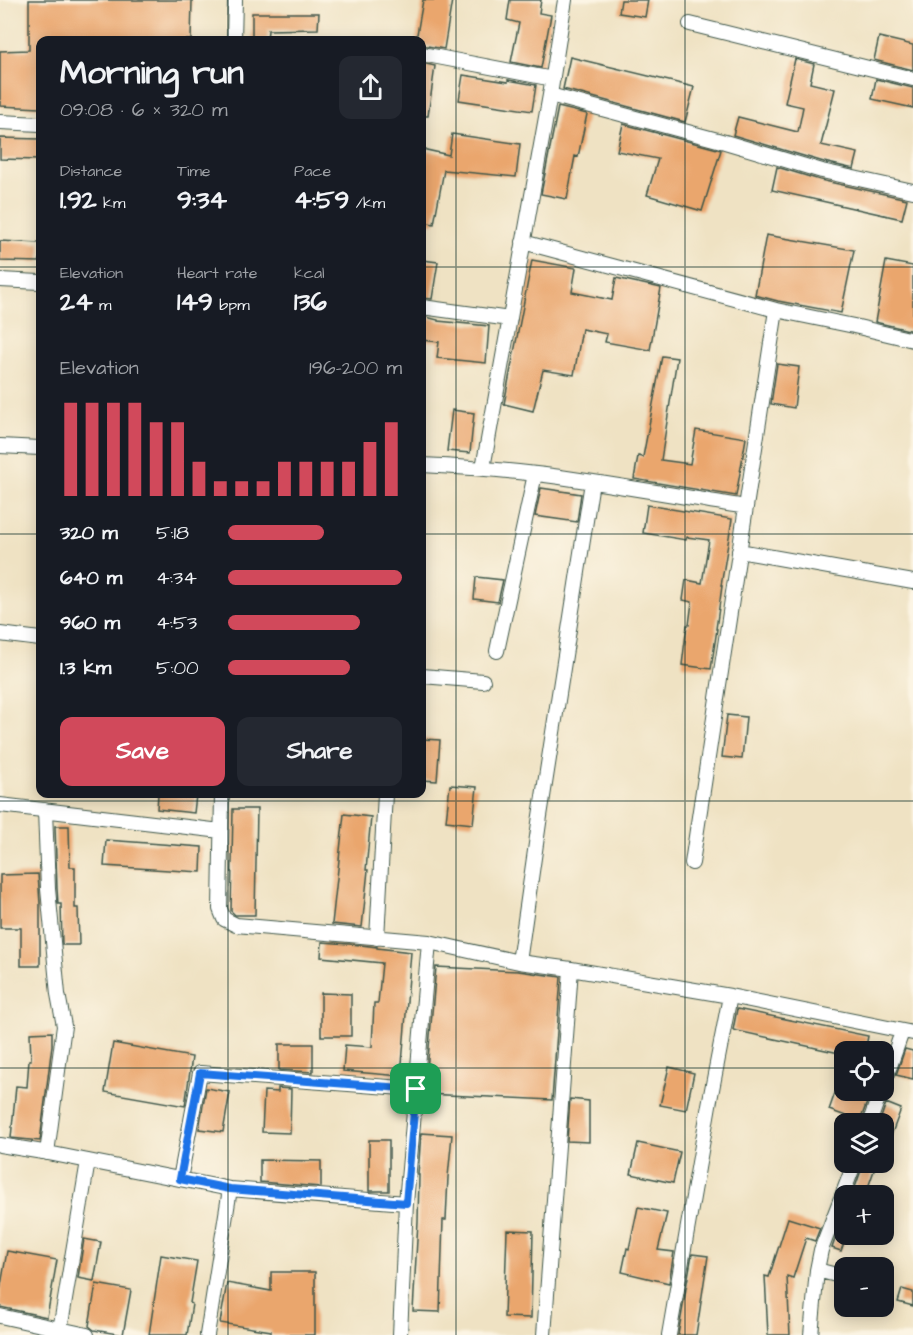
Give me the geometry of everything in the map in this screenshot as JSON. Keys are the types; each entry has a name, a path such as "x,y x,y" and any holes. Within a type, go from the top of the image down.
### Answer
{"street":[{"path":"234,36 235,0"},
{"path":"483,468 553,80 565,0"},
{"path":"690,24 913,79"},
{"path":"426,55 553,80"},
{"path":"550,96 725,142 822,171 913,191"},
{"path":"0,122 36,123"},
{"path":"524,242 776,310 913,340"},
{"path":"0,280 36,282"},
{"path":"426,308 510,319"},
{"path":"692,863 776,310"},
{"path":"0,446 36,448"},
{"path":"426,465 535,474 746,507"},
{"path":"497,651 535,474"},
{"path":"519,962 592,482"},
{"path":"739,551 913,582"},
{"path":"0,634 36,638"},
{"path":"426,676 483,681"},
{"path":"222,798 220,909 224,919 236,924 429,942 519,962 730,996 908,1032 894,1062"},
{"path":"377,938 385,798"},
{"path":"0,805 221,831"},
{"path":"45,810 48,889 58,993 64,1026 47,1153"},
{"path":"400,1335 406,1203 429,942"},
{"path":"544,1335 571,969"},
{"path":"669,1335 730,996"},
{"path":"180,1179 200,1073 416,1089"},
{"path":"0,1145 230,1189 406,1203"},
{"path":"60,1330 88,1161"},
{"path":"811,1335 821,1250 851,1173"},
{"path":"207,1335 230,1189"},
{"path":"817,1270 834,1274"},
{"path":"0,1316 87,1335"}],"building":[{"path":"29,0 192,0 191,36 36,36 36,108 0,106 0,51 29,50"},
{"path":"423,0 452,0 444,49 426,46 426,36 417,36"},
{"path":"510,0 541,0 539,13 551,15 541,68 511,62 519,23 507,20"},
{"path":"621,0 648,0 645,17 619,13"},
{"path":"252,13 319,13 318,29 268,30 267,36 252,36"},
{"path":"879,37 913,45 913,70 874,60"},
{"path":"570,57 694,87 685,122 563,89"},
{"path":"795,59 814,64 810,83 835,89 821,145 858,153 854,169 733,135 738,117 798,132 803,107 785,103"},
{"path":"426,64 435,66 428,116 426,116"},
{"path":"463,75 536,85 532,111 459,100"},
{"path":"876,79 913,88 913,108 872,99"},
{"path":"558,107 587,114 578,157 575,156 567,199 541,194"},
{"path":"623,124 721,150 702,211 647,195 658,159 617,151"},
{"path":"452,134 520,144 516,177 444,170 434,224 426,223 426,150 449,155"},
{"path":"0,138 36,139 36,160 0,159"},
{"path":"777,167 820,180 907,199 902,219 772,190"},
{"path":"766,235 854,250 841,313 755,295"},
{"path":"0,241 36,243 36,262 0,261"},
{"path":"426,260 438,262 432,299 426,298"},
{"path":"532,260 576,268 572,292 612,300 616,278 661,288 650,350 605,342 607,334 582,329 574,375 543,370 533,411 504,404"},
{"path":"886,261 913,266 913,331 875,322"},
{"path":"426,317 438,321 489,326 486,363 437,358 439,342 426,340"},
{"path":"662,356 677,358 661,460 690,464 696,430 746,438 736,496 634,479 638,456 643,457"},
{"path":"777,364 799,367 794,408 771,404"},
{"path":"452,410 474,413 470,453 447,451"},
{"path":"541,488 581,494 577,522 535,516"},
{"path":"647,505 732,519 711,669 682,665 692,602 683,600 686,580 702,583 709,540 687,537 686,540 643,533"},
{"path":"476,577 503,580 498,602 474,599"},
{"path":"727,715 746,717 742,759 722,757"},
{"path":"426,739 440,740 437,781 426,780"},
{"path":"450,785 477,787 473,824 446,821"},
{"path":"158,798 196,798 194,813 157,809"},
{"path":"233,809 257,809 255,915 235,915 231,911"},
{"path":"344,814 371,817 362,927 332,924"},
{"path":"55,826 69,826 70,867 75,867 75,908 78,908 79,945 62,945"},
{"path":"106,840 202,847 201,872 104,866"},
{"path":"38,874 40,966 21,966 21,928 0,928 0,875"},
{"path":"322,942 411,952 401,1076 343,1071 345,1045 372,1047 374,1003 378,1003 382,963 321,957"},
{"path":"436,967 518,971 561,977 552,1100 425,1094"},
{"path":"321,993 351,994 351,1036 321,1036"},
{"path":"737,1009 868,1036 867,1041 834,1041 834,1052 733,1030"},
{"path":"52,1032 40,1141 11,1138 16,1086 27,1087 29,1060 31,1060 30,1033"},
{"path":"113,1043 192,1057 185,1106 105,1092"},
{"path":"279,1044 313,1044 313,1072 279,1070"},
{"path":"905,1049 913,1051 913,1079 896,1075"},
{"path":"669,1067 694,1073 686,1110 660,1105"},
{"path":"206,1088 230,1092 223,1132 199,1129"},
{"path":"278,1088 291,1089 290,1133 262,1132 264,1091 278,1092"},
{"path":"834,1096 834,1101 868,1101 863,1113 837,1113 829,1110"},
{"path":"570,1099 589,1101 589,1142 567,1141"},
{"path":"886,1103 901,1109 894,1128 894,1113 883,1113"},
{"path":"421,1133 452,1135 446,1220 443,1220 440,1312 413,1311"},
{"path":"369,1140 389,1140 389,1191 369,1191"},
{"path":"638,1143 680,1152 673,1183 631,1174"},
{"path":"260,1160 321,1161 321,1187 260,1182"},
{"path":"860,1173 873,1173 869,1185 856,1185"},
{"path":"638,1207 667,1213 658,1250 674,1252 669,1283 622,1272"},
{"path":"788,1218 820,1228 815,1241 806,1238 793,1278 787,1276 790,1335 768,1335 765,1276 769,1277"},
{"path":"507,1230 533,1231 531,1318 504,1317"},
{"path":"84,1239 101,1242 94,1281 78,1278"},
{"path":"834,1242 834,1245 843,1245 841,1251 832,1248"},
{"path":"7,1251 57,1260 47,1317 0,1307 0,1291"},
{"path":"692,1254 708,1256 696,1335 678,1335"},
{"path":"161,1255 197,1261 187,1335 149,1335"},
{"path":"271,1272 315,1272 315,1335 271,1335 271,1331 220,1323 227,1283 271,1291"},
{"path":"96,1284 131,1290 123,1335 94,1330 89,1326"},
{"path":"902,1289 913,1292 913,1306 898,1302"}],"route":[{"path":"200,1073 416,1089 406,1203 230,1189 180,1179 200,1073"}]}
